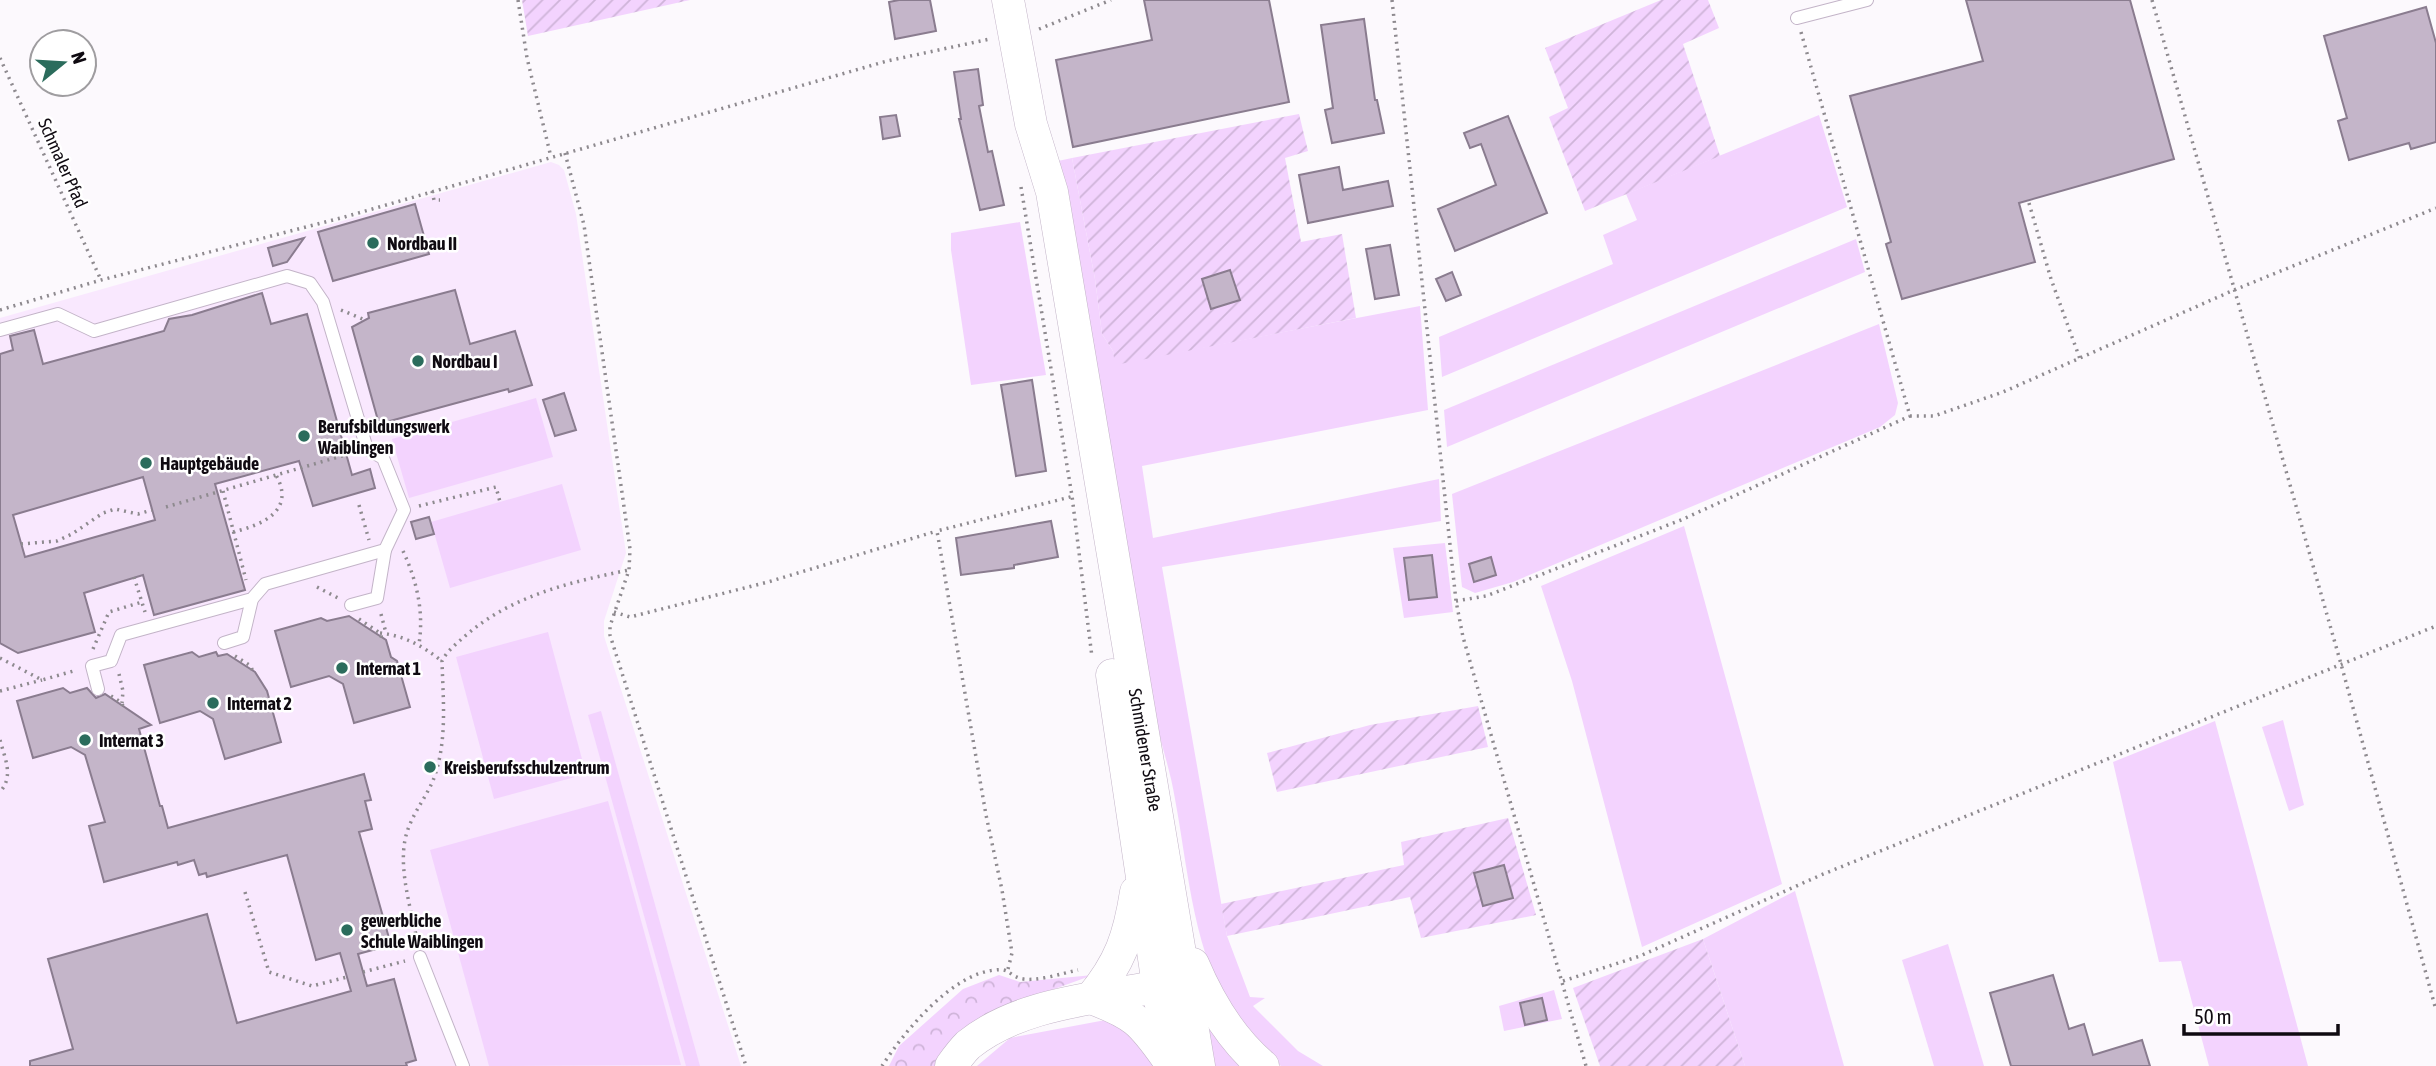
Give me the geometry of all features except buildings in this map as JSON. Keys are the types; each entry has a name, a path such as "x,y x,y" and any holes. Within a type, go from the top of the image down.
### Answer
{"main road":[{"name":"Schmidener Straße","path":"1008,0 1005,36 1052,192 1086,493 1140,864 1159,991 1179,1064"},
{"name":"Schmidener Straße","path":"1086,493 1190,1010 1179,1064"},
{"name":"Schmidener Straße","path":"1087,984 1110,976 1123,950 1140,864"},
{"path":"1174,922 1208,998 1231,1031 1263,1066"},
{"path":"1087,984 1139,1021 1179,1064"},
{"path":"951,1066 967,1046 999,1025 1037,1010 1087,984 1159,991 1190,1010"}],"lane":[{"path":"1797,18 1867,0"},
{"path":"0,330 58,314 94,331 287,276 310,283 323,302 367,449 383,458 404,510 383,547 377,598 353,611"},
{"path":"225,647 243,637 252,599 265,584 383,547"},
{"path":"98,689 92,666 111,661 121,635 252,599"},
{"path":"420,957 463,1066"}],"path":[{"path":"518,0 527,58 551,157"},
{"path":"0,310 100,280 341,218 887,61 1032,31 1111,0"},
{"path":"1392,0 1456,601 1463,637 1586,1066"},
{"path":"2152,0 2341,664 2436,1010"},
{"path":"1797,18 1910,416"},
{"name":"Schmaler Pfad","path":"0,58 100,280"},
{"path":"565,153 584,225 630,549 629,570 614,612 610,635 746,1066"},
{"path":"1021,187 1086,493 1094,667"},
{"path":"432,191 435,200 440,200"},
{"path":"2029,203 2051,279 2080,359"},
{"path":"1456,601 1486,596 1681,520 1910,416 1934,416 2003,392 2234,290 2436,208"},
{"path":"166,507 367,449"},
{"path":"233,532 258,526 278,509 282,496 281,484 276,475"},
{"path":"404,510 496,487 500,502"},
{"path":"223,491 252,599"},
{"path":"614,612 630,617 768,582 937,531 1086,493"},
{"path":"359,505 383,547 402,548 416,584 422,627 419,644"},
{"path":"21,544 57,541 114,509 138,514 152,510"},
{"path":"937,531 983,802 1002,890 1012,953 1008,969"},
{"path":"363,972 420,957 404,866 404,842 410,820 436,775 441,755 442,661 446,654 475,627 519,601 558,586 629,570"},
{"path":"134,577 145,612"},
{"path":"315,586 353,611 380,633 382,639"},
{"path":"1562,981 1640,956 1821,875 2436,626"},
{"path":"380,633 401,635 442,661"},
{"path":"225,647 251,666 253,673"},
{"path":"0,658 42,680"},
{"path":"0,691 92,666"},
{"path":"118,671 123,691 122,703"},
{"path":"0,740 9,771 7,784 0,792"},
{"path":"245,892 269,972 312,986 347,977"},
{"path":"882,1066 901,1037 930,1006 962,982 991,970 1008,969 1020,978 1087,984"}],"shaded area":[{"path":"551,162 564,170 576,214 626,553 604,621 604,636 741,1066 0,1066 0,318"}],"green space":[{"path":"522,0 690,0 528,36"},
{"path":"1661,0 1708,0 1719,28 1683,44 1720,156 1585,211 1549,117 1568,108 1545,48"},
{"path":"1299,114 1308,151 1285,158 1301,242 1342,234 1356,318 1115,365 1113,351 1102,334 1095,279 1072,158"},
{"path":"1819,115 1847,207 1442,377 1439,337 1613,264 1603,235 1637,220 1626,194"},
{"path":"1072,158 1095,279 1102,334 1113,351 1116,364 1420,306 1428,410 1142,466 1153,538 1439,479 1441,521 1162,567 1227,936 1250,997 1265,998 1253,1006 1298,1051 1323,1066 1281,1066 1252,1040 1231,1010 1214,978 1202,944 1173,790 1157,726 1058,161"},
{"path":"1020,222 1046,375 971,385 951,250 951,233"},
{"path":"1856,239 1865,272 1447,447 1444,410"},
{"path":"1879,324 1898,403 1895,415 1880,427 1513,582 1475,593 1462,587 1452,494"},
{"path":"536,398 553,457 409,498 392,439"},
{"path":"562,484 581,550 450,588 431,522"},
{"path":"1684,526 1782,884 1642,947 1572,681 1541,586"},
{"path":"1445,543 1453,612 1404,618 1393,548"},
{"path":"548,632 586,774 494,799 456,657"},
{"path":"1478,706 1488,747 1277,792 1267,753 1370,725"},
{"path":"601,711 700,1066 686,1066 588,715"},
{"path":"2283,720 2304,805 2289,811 2262,727"},
{"path":"2215,721 2308,1066 2209,1066 2181,961 2159,962 2113,762"},
{"path":"608,801 681,1065 489,1066 430,850"},
{"path":"1508,818 1536,915 1421,938 1410,897 1227,936 1221,904 1404,865 1401,842"},
{"path":"1795,891 1844,1066 1745,1066 1703,939"},
{"path":"1703,939 1745,1066 1600,1066 1573,988"},
{"path":"1948,944 1984,1066 1934,1066 1902,960"},
{"path":"999,975 1020,982 1093,975 1024,1000 943,1066 889,1066 899,1046 963,989"},
{"path":"1554,990 1562,1019 1504,1031 1499,1006"},
{"path":"1198,1001 1247,1066 1209,1066"},
{"path":"1111,1019 1139,1036 1154,1066 977,1066 1010,1038"}],"place":[{"name":"Nordbau II","path":"373,243"},
{"name":"Nordbau I","path":"418,361"},
{"name":"Berufsbildungswerk Waiblingen","path":"304,436"},
{"name":"Hauptgebäude","path":"146,463"},
{"name":"Internat 1","path":"342,668"},
{"name":"Internat 2","path":"213,703"},
{"name":"Internat 3","path":"85,740"},
{"name":"Kreisberufsschulzentrum","path":"430,767"},
{"name":"gewerbliche Schule Waiblingen","path":"347,930"}]}
